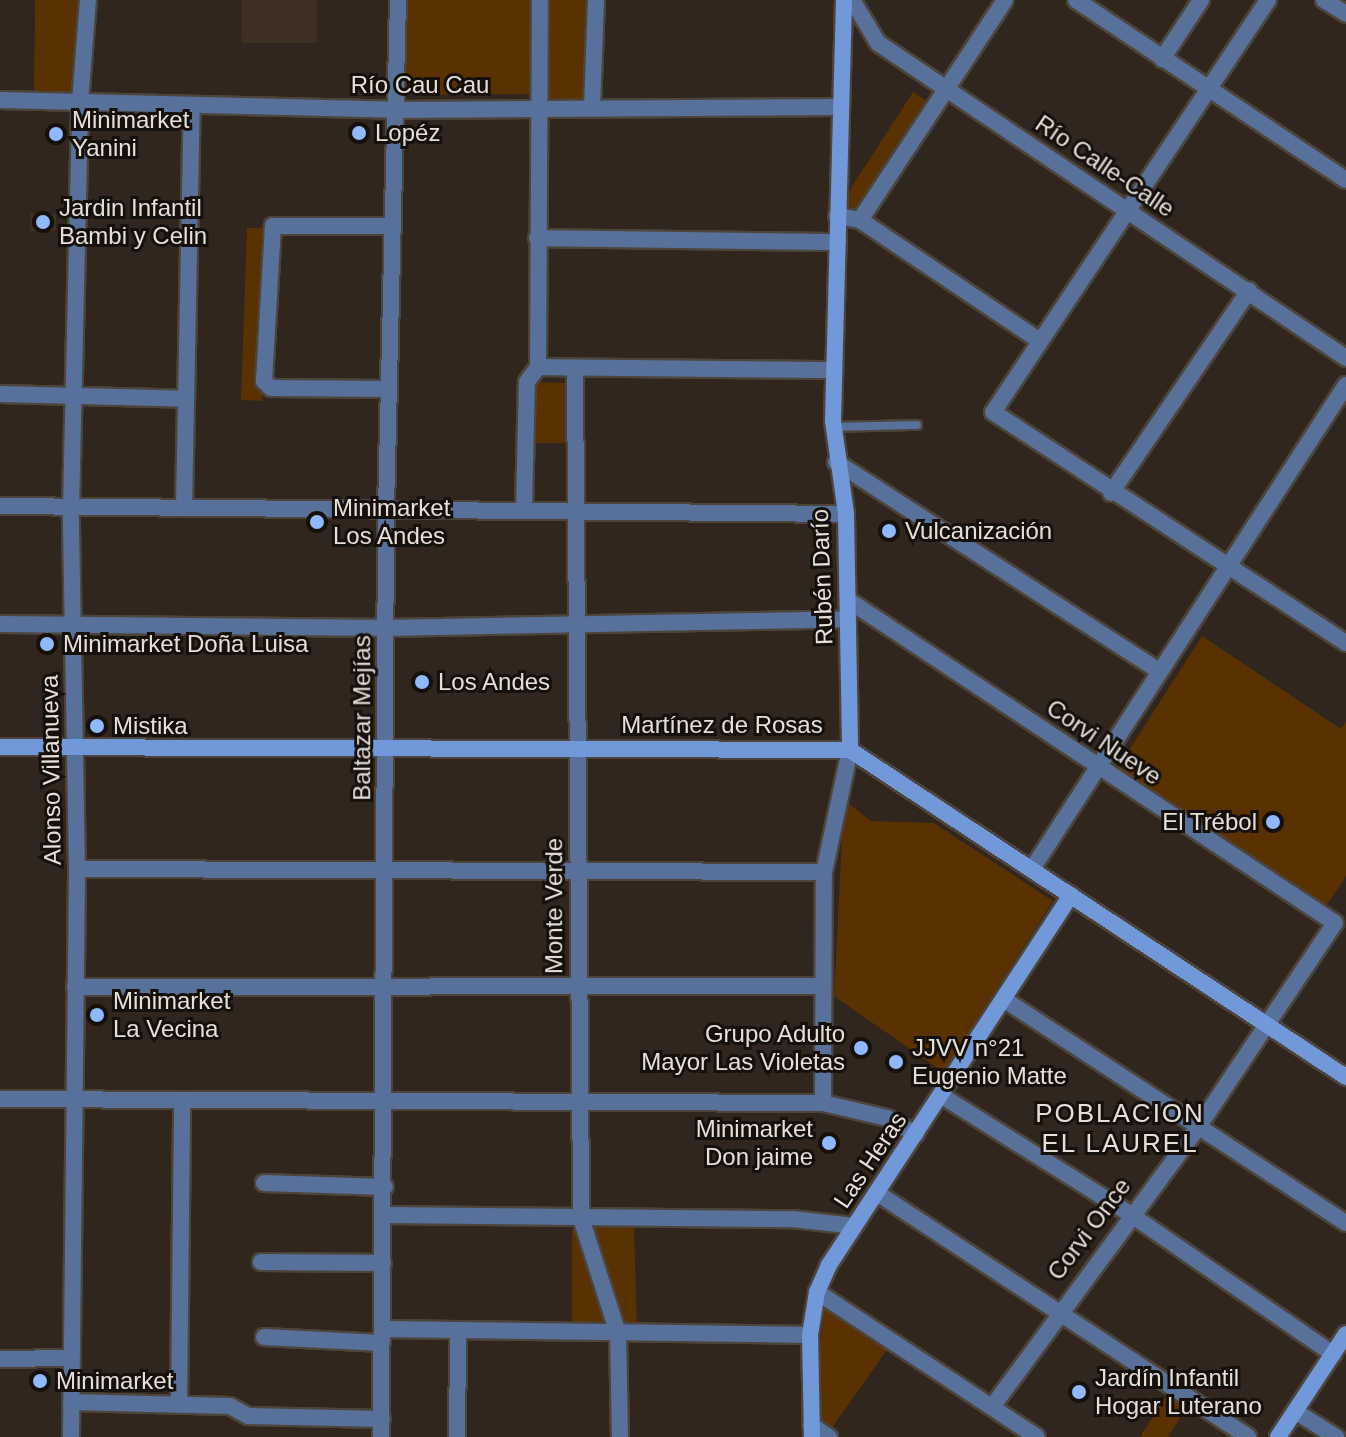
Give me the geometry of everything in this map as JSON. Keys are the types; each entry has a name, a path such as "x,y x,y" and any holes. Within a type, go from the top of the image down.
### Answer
{"street":[{"name":"Alonso Villanueva","path":"71,1437 69,1358 77,747 71,508 80,103 88,0"},
{"name":"Baltazar Mejías","path":"381,1437 385,1215 386,509 398,0"},
{"path":"524,510 527,382 538,367 537,108 540,0"},
{"path":"592,108 596,0"},
{"name":"Rubén Darío","path":"823,1103 821,986 824,872 850,750 846,514 833,427 844,0"},
{"name":"Río Calle-Calle","path":"852,0 878,43 1346,358"},
{"path":"860,220 1005,0"},
{"path":"1076,0 1346,180"},
{"path":"1162,59 1201,0"},
{"path":"1268,0 993,412 1111,493 1342,643"},
{"path":"1324,0 1346,14"},
{"name":"Río Cau Cau","path":"0,100 396,110 840,107"},
{"path":"184,508 192,107"},
{"path":"837,216 860,220 1040,341"},
{"path":"389,389 271,388 264,381 273,226 392,226"},
{"path":"537,238 838,242"},
{"path":"1111,493 1249,291"},
{"path":"538,367 575,370 834,370"},
{"name":"Monte Verde","path":"575,370 581,625 578,873 581,1218 618,1333 620,1437"},
{"path":"1032,869 1346,385"},
{"path":"0,394 186,399"},
{"path":"836,462 1159,671"},
{"path":"0,506 846,514"},
{"name":"Corvi Nueve","path":"848,600 1096,766 1341,923"},
{"path":"0,624 386,628 848,619"},
{"name":"Martínez de Rosas","path":"0,747 850,750 1346,1077"},
{"path":"77,869 824,872"},
{"name":"Las Heras","path":"811,1431 810,1335 817,1292 854,1226 1071,895"},
{"name":"Corvi Once","path":"992,1407 1130,1214 1199,1126 1341,923"},
{"path":"75,987 578,989 821,986"},
{"path":"1005,1000 1346,1223"},
{"path":"942,1096 1130,1214 1333,1354"},
{"path":"0,1099 823,1103 887,1118 916,1134"},
{"path":"179,1405 182,1100"},
{"path":"264,1183 385,1187"},
{"path":"877,1193 1248,1437"},
{"path":"385,1215 792,1219 854,1226"},
{"path":"261,1262 383,1263"},
{"path":"817,1292 1037,1437"},
{"path":"457,1437 458,1333"},
{"path":"264,1337 458,1333 810,1335"},
{"path":"1278,1437 1346,1334"},
{"path":"0,1359 69,1358"},
{"path":"71,1402 230,1406 248,1416 382,1419"},
{"path":"1295,1411 1336,1437"},
{"path":"811,1431 829,1437"}],"lane":[{"path":"833,427 917,425"}],"shaded area":[{"path":"35,0 80,0 73,93 34,94"},
{"path":"242,0 317,0 317,43 241,43"},
{"path":"403,0 533,0 532,94 405,95"},
{"path":"547,0 600,0 598,100 544,99"},
{"path":"913,92 932,104 861,214 842,202"},
{"name":"Jardin Infantil Bambi y Celin","path":"30,213 56,214 56,231 30,231"},
{"path":"247,228 268,228 262,401 241,400"},
{"path":"534,382 567,383 565,443 530,443"},
{"name":"El Trébol","path":"1202,636 1341,729 1346,722 1346,876 1327,905 1117,769"},
{"path":"844,800 871,821 934,823 1053,901 943,1072 834,996"},
{"path":"594,1226 634,1226 637,1329 622,1324"},
{"path":"572,1230 580,1231 609,1323 572,1323"},
{"path":"834,1307 891,1344 831,1429 821,1423 821,1338 824,1310"},
{"path":"1169,1392 1189,1404 1168,1437 1140,1437"}],"place":[{"name":"Lopéz","path":"359,133"},
{"name":"Minimarket Yanini","path":"56,134"},
{"name":"Jardin Infantil Bambi y Celin","path":"43,222"},
{"name":"Minimarket Los Andes","path":"317,522"},
{"name":"Vulcanización","path":"889,531"},
{"name":"Minimarket Doña Luisa","path":"47,644"},
{"name":"Los Andes","path":"422,682"},
{"name":"Mistika","path":"97,726"},
{"name":"El Trébol","path":"1273,822"},
{"name":"Minimarket La Vecina","path":"97,1015"},
{"name":"Grupo Adulto Mayor Las Violetas","path":"861,1048"},
{"name":"JJVV n°21 Eugenio Matte","path":"896,1062"},
{"name":"Minimarket Don jaime","path":"829,1143"},
{"name":"Minimarket","path":"40,1381"},
{"name":"Jardín Infantil Hogar Luterano","path":"1079,1392"}],"district":[{"name":"POBLACION EL LAUREL","path":"1120,1129"}]}
